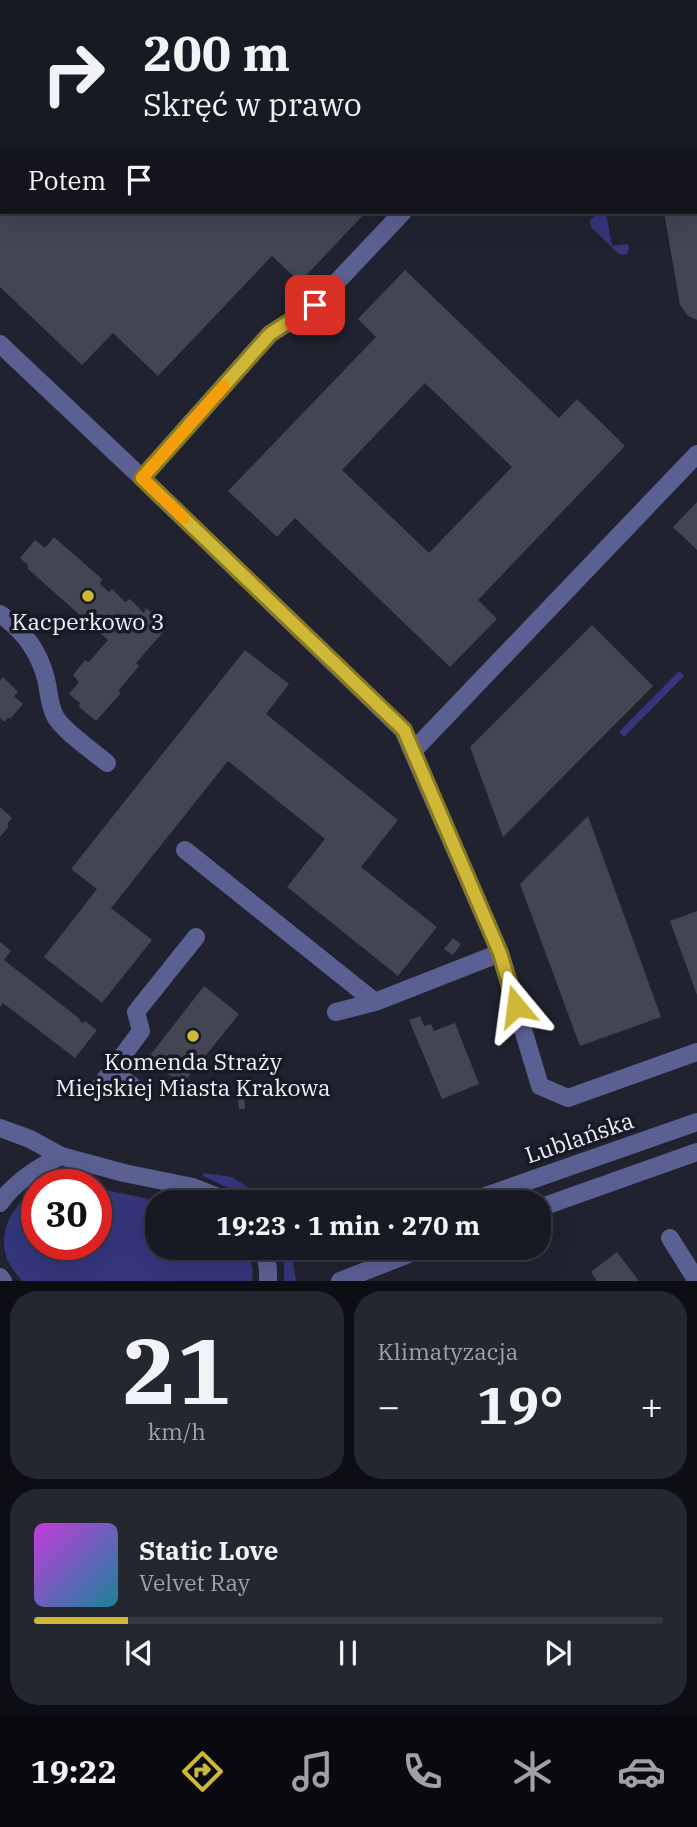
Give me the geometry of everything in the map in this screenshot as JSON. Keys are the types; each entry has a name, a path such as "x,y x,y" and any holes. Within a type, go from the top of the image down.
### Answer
{"street":[{"path":"142,478 270,334 315,305 400,214"},
{"path":"0,344 404,730 500,953 540,1086 568,1098 697,1052"},
{"path":"412,751 697,454"},
{"path":"0,614 26,637 36,652 56,719 107,763"},
{"path":"185,850 375,1002"},
{"path":"98,1089 141,1031 136,1012 196,937"},
{"path":"336,1013 375,1002 500,953"},
{"path":"111,1071 136,1089"},
{"name":"Lublańska","path":"502,1190 697,1122"},
{"path":"0,1128 30,1139 61,1156 201,1190"},
{"path":"551,1204 697,1152"},
{"path":"0,1203 22,1181 46,1163 61,1156"},
{"path":"670,1238 697,1281"},
{"path":"266,1260 268,1281"},
{"path":"338,1281 377,1260"},
{"path":"338,1281 393,1260"}],"shaded area":[{"path":"597,214 606,214 612,246 628,244 627,254 619,254 591,227 590,220"},
{"path":"679,671 684,676 624,737 619,732"},
{"path":"204,1173 232,1177 252,1190 233,1190 203,1176"},
{"path":"112,1191 145,1198 145,1260 250,1260 253,1269 252,1281 22,1281 8,1260 4,1242 7,1224 21,1203 21,1260 112,1260"},
{"path":"283,1260 293,1260 296,1281 284,1281"}],"building":[{"path":"0,214 364,214 300,282 272,256 158,376 113,333 82,365 0,287"},
{"path":"664,214 697,214 697,320 688,316 680,305"},
{"path":"405,270 559,418 577,399 625,446 478,600 497,619 450,667 295,518 277,537 228,491 376,337 358,319","holes":["425,383 512,467 429,553 342,470"]},
{"path":"697,502 697,550 673,527"},
{"path":"54,537 102,579 100,584 109,592 112,589 125,602 130,599 144,613 146,608 158,618 154,621 165,630 136,663 139,666 118,691 121,693 96,721 79,707 80,703 69,694 79,682 73,675 85,660 89,662 108,640 28,569 28,565 20,558 35,540 45,548"},
{"path":"592,625 653,686 503,837 470,747"},
{"path":"245,650 289,684 266,714 398,820 361,867 437,927 398,976 287,887 325,839 228,761 111,908 152,940 102,1003 44,957 97,889 71,869"},
{"path":"3,677 18,692 14,696 23,704 5,722 0,718 0,681"},
{"path":"0,807 12,818 0,837"},
{"path":"588,816 661,1017 580,1046 520,884"},
{"path":"697,911 697,995 670,921"},
{"path":"453,938 461,944 453,955 444,949"},
{"path":"0,942 11,951 4,960 79,1020 97,1030 75,1058 3,1003 0,1007"},
{"name":"Komenda Straży Miejskiej Miasta Krakowa","path":"204,986 239,1014 182,1085 148,1058"},
{"path":"420,1016 424,1026 431,1024 434,1031 455,1023 479,1084 442,1099 409,1020"},
{"path":"238,1096 244,1096 245,1109 239,1109"},
{"path":"617,1252 639,1281 597,1281 591,1272"}],"slow traffic":[{"path":"184,518 142,478 224,386"}],"place":[{"name":"Kacperkowo 3","path":"88,596"},
{"name":"Komenda Straży Miejskiej Miasta Krakowa","path":"193,1036"}],"route":[{"path":"315,305 270,334 142,478 404,730 500,953 516,1006"}]}
